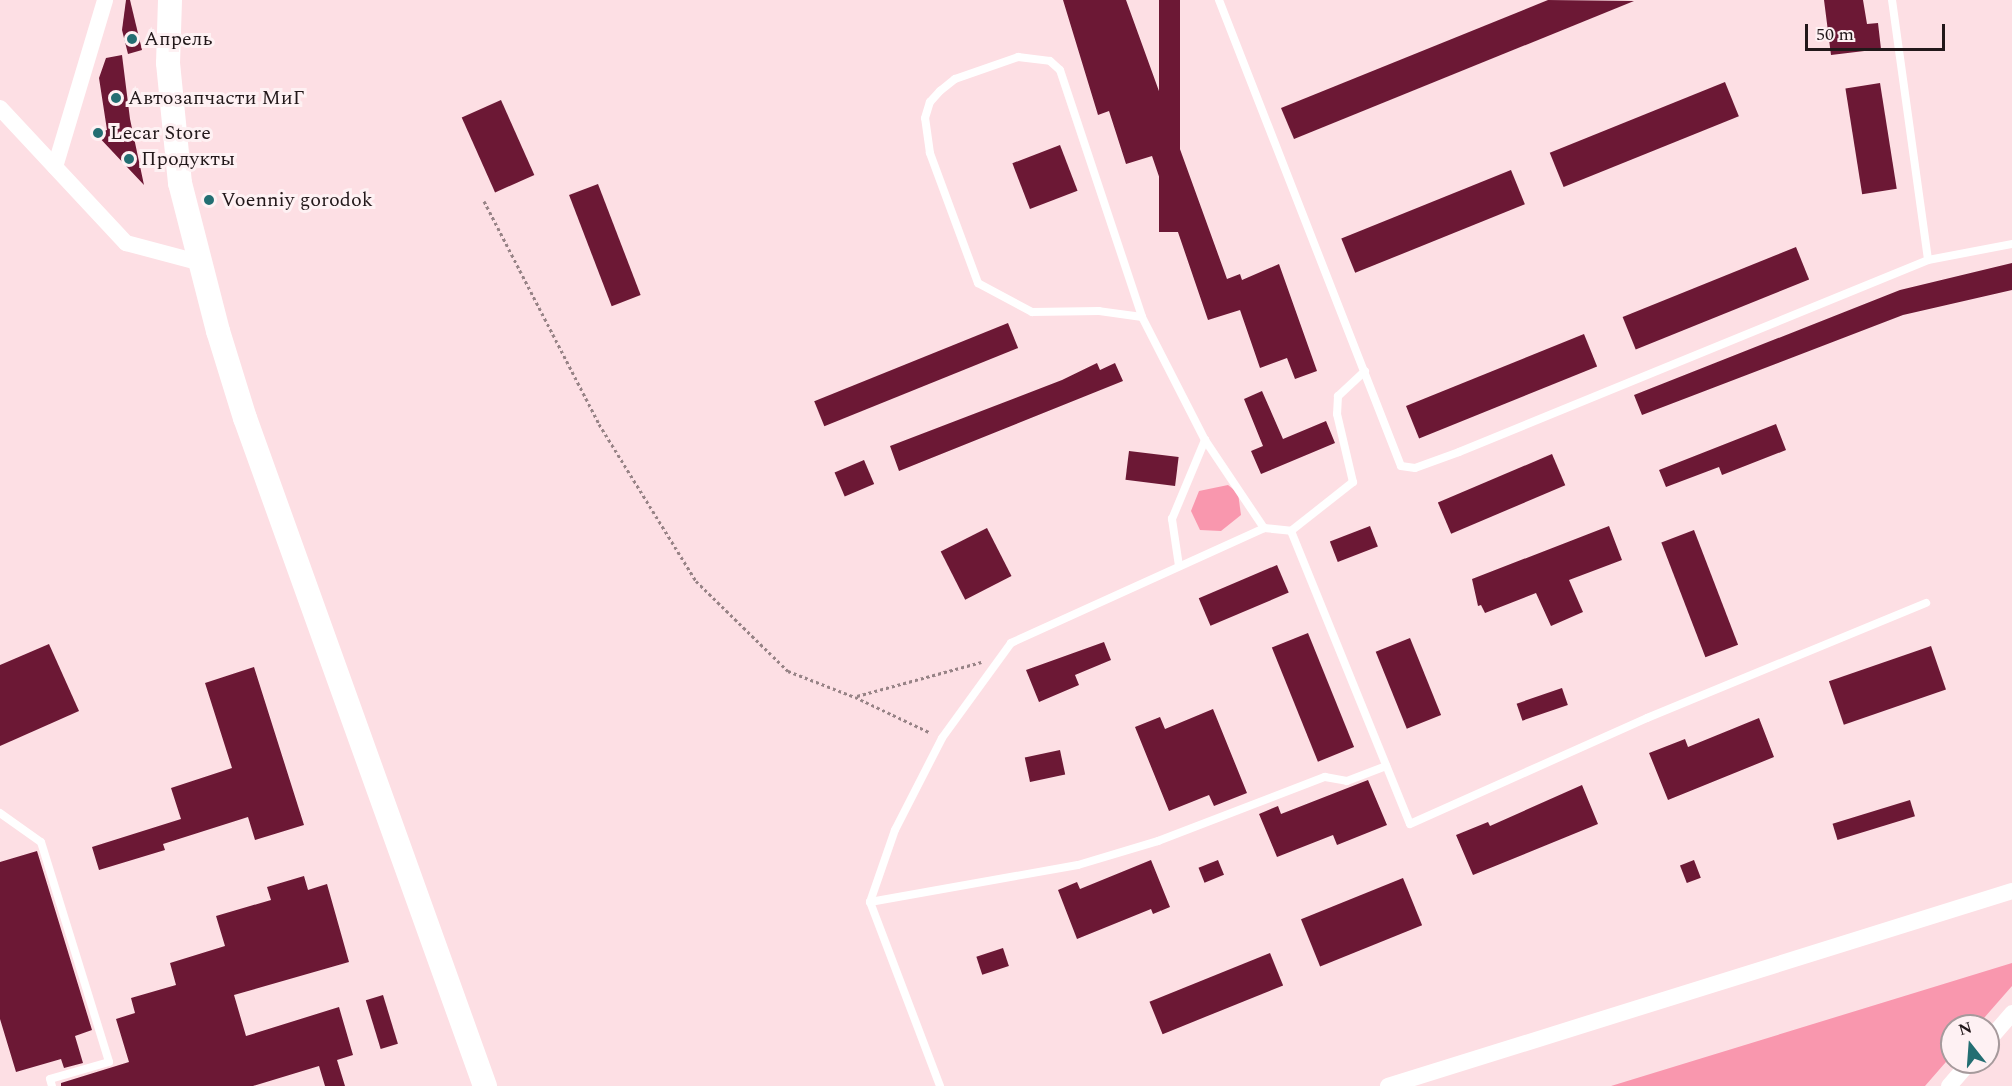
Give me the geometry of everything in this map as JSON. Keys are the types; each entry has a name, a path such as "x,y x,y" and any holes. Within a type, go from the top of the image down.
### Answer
{"main road":[{"path":"170,0 168,63 180,183 198,262 245,418 485,1086"}],"street":[{"path":"55,167 105,0"},
{"path":"0,108 126,243 198,262"},
{"path":"1388,1086 2012,891"},
{"path":"2000,1027 2012,1013"},
{"path":"1949,1086 1960,1074"}],"lane":[{"path":"1219,0 1365,370 1381,422 1401,466 1415,468 1928,260 2012,244"},
{"path":"1892,0 1928,260"},
{"path":"1142,317 1099,311 1032,312 978,283 930,153 925,118 930,102 940,91 955,79 1018,57 1050,61 1060,70 1142,317 1205,441 1264,528"},
{"path":"940,1086 870,902 895,830 942,738 1011,643 1264,528 1291,531 1353,483 1337,414 1338,396 1365,370"},
{"path":"1179,566 1172,519 1205,441"},
{"path":"1291,531 1410,824 1647,718 1926,603"},
{"path":"870,902 1078,865 1158,841 1325,777 1347,781 1386,766"},
{"path":"0,813 41,842 109,1062 50,1079 52,1086"}],"path":[{"path":"484,201 599,424 696,581 788,671 855,697 942,738"},
{"path":"855,697 1002,657"}],"shaded area":[{"path":"1228,485 1238,493 1241,515 1221,531 1200,530 1191,511 1199,491"},
{"path":"2012,963 2012,986 1988,1014 1940,1014 1940,1069 1925,1086 1611,1086"}],"building":[{"name":"Апрель","path":"126,0 130,0 142,50 128,54 122,30"},
{"path":"1063,0 1126,0 1227,279 1240,274 1242,280 1279,264 1317,371 1295,379 1287,358 1260,368 1240,310 1208,320 1152,156 1126,164 1109,111 1098,115"},
{"path":"1159,0 1180,0 1180,232 1159,232"},
{"path":"1548,0 1634,1 1294,139 1281,108"},
{"path":"1824,0 1863,0 1867,24 1878,23 1881,49 1831,55"},
{"path":"122,55 130,119 144,185 95,133 107,130 99,78 106,58"},
{"path":"1725,82 1739,116 1564,187 1550,153"},
{"path":"1880,83 1897,189 1862,194 1845,88"},
{"path":"501,100 534,175 495,192 462,117"},
{"path":"1060,145 1078,191 1030,209 1012,163"},
{"path":"1511,170 1525,204 1355,273 1341,239"},
{"path":"598,184 641,295 612,306 569,195"},
{"path":"1796,247 1809,279 1636,350 1623,317"},
{"path":"2012,263 2012,290 1903,315 1642,415 1634,395 1900,290"},
{"path":"1008,323 1018,348 824,426 814,401"},
{"path":"1584,334 1597,366 1419,438 1406,406"},
{"path":"1097,363 1100,370 1115,363 1123,381 899,471 890,446 1062,380"},
{"path":"1262,391 1283,439 1326,421 1335,443 1261,474 1251,451 1263,446 1244,399"},
{"path":"1776,424 1786,450 1722,475 1719,467 1666,487 1659,470"},
{"path":"1129,451 1179,457 1175,486 1125,480"},
{"path":"1552,454 1565,485 1451,534 1438,502"},
{"path":"864,460 874,484 845,496 835,473"},
{"path":"1370,526 1378,547 1338,562 1330,541"},
{"path":"1609,526 1622,560 1569,580 1583,612 1551,626 1536,593 1485,613 1481,605 1478,606 1472,579"},
{"path":"987,528 1012,576 965,600 941,552"},
{"path":"1694,530 1738,645 1705,657 1661,543"},
{"path":"1277,565 1289,593 1210,626 1199,598"},
{"path":"1308,633 1354,747 1318,762 1272,648"},
{"path":"1410,638 1441,715 1407,729 1376,652"},
{"path":"1104,642 1111,660 1075,675 1079,685 1039,702 1026,670"},
{"path":"49,644 79,711 0,746 0,665"},
{"path":"1931,646 1946,689 1844,725 1829,681"},
{"path":"254,667 304,825 255,840 248,817 163,844 165,850 99,870 92,847 181,819 171,788 232,768 205,683"},
{"path":"1562,688 1568,705 1522,721 1517,704"},
{"path":"1213,709 1247,793 1214,806 1209,795 1169,811 1135,727 1160,717 1165,729"},
{"path":"1759,718 1774,757 1668,800 1649,753 1685,739 1688,747"},
{"path":"1060,750 1065,774 1030,782 1025,757"},
{"path":"1368,780 1387,825 1337,845 1333,835 1277,857 1259,814 1278,806 1281,814"},
{"path":"1582,785 1598,824 1473,875 1456,835 1488,822 1490,826"},
{"path":"1910,800 1915,816 1838,840 1833,824"},
{"path":"37,851 92,1030 75,1036 83,1063 64,1068 61,1059 16,1072 0,1019 0,862"},
{"path":"1151,860 1170,907 1153,914 1151,909 1077,939 1058,890 1077,882 1080,889"},
{"path":"1218,860 1224,875 1205,883 1199,868"},
{"path":"1694,860 1701,878 1687,883 1680,865"},
{"path":"304,876 308,890 327,884 349,962 234,995 246,1036 339,1007 353,1055 337,1060 345,1086 325,1086 319,1066 253,1086 61,1086 61,1083 129,1062 116,1019 135,1013 131,998 176,985 170,963 225,946 216,916 271,900 267,887"},
{"path":"1403,878 1422,925 1320,966 1301,919"},
{"path":"1003,948 1009,966 982,975 976,957"},
{"path":"1270,953 1283,985 1163,1034 1149,1002"},
{"path":"383,995 398,1044 381,1049 366,1000"}],"place":[{"name":"Апрель","path":"132,39"},
{"name":"Автозапчасти МиГ","path":"116,98"},
{"name":"Lecar Store","path":"98,133"},
{"name":"Продукты","path":"129,159"},
{"name":"Voenniy gorodok","path":"209,200"}]}
